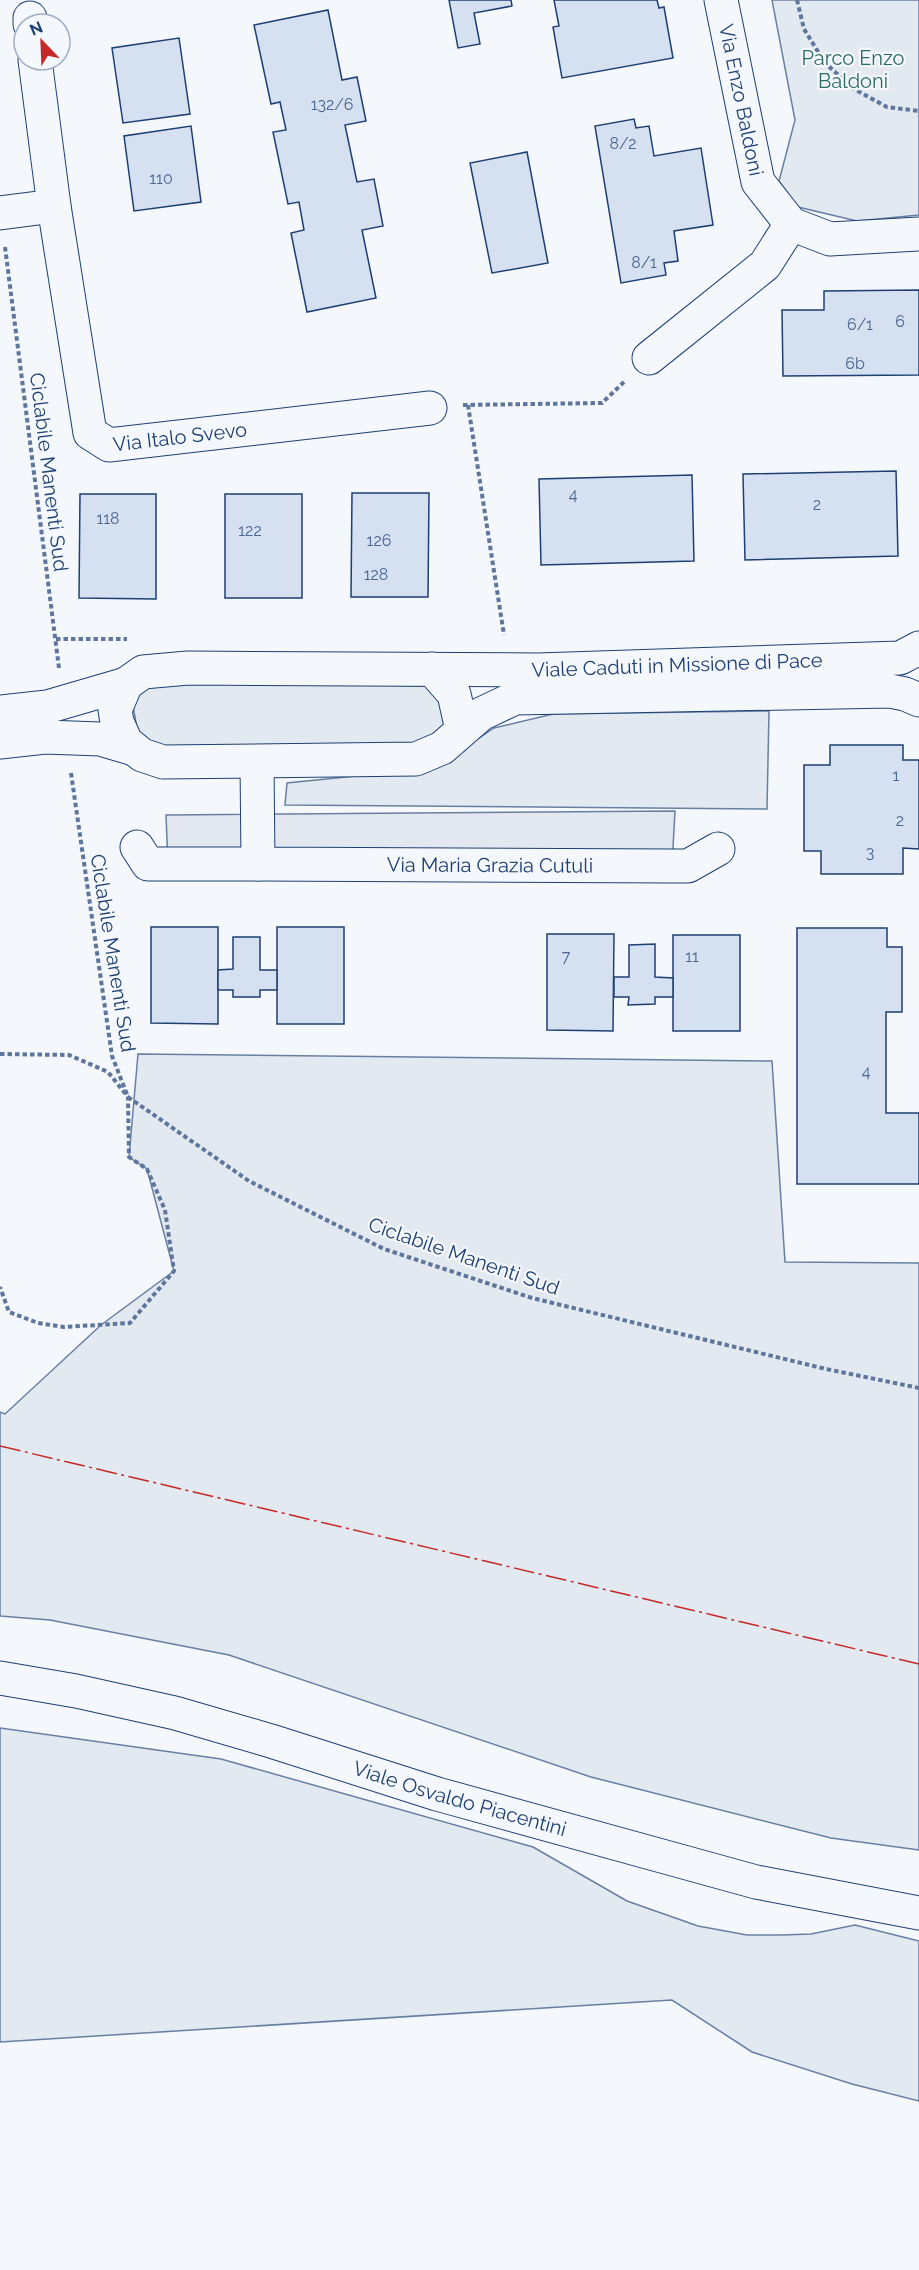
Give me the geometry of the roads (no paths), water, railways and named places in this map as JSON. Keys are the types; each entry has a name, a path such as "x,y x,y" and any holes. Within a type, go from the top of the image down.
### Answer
{"street":[{"name":"Via Enzo Baldoni","path":"721,0 758,182 791,224"},
{"name":"Via Italo Svevo","path":"37,72 54,206 90,433 109,445 430,408"},
{"path":"0,213 54,206"},
{"path":"649,358 765,265 791,224 830,238 919,234"},
{"name":"Viale Caduti in Missione di Pace","path":"126,684 143,672 188,668 538,670 900,658 919,648"},
{"path":"432,669 454,694 462,730"},
{"path":"0,712 47,707 126,684"},
{"path":"126,684 115,710 120,733 134,748"},
{"name":"Viale Caduti in Missione di Pace","path":"134,748 142,755 163,762 416,759 442,748 480,714 515,698 890,691 919,700"},
{"path":"0,742 45,737 100,739 134,748"},
{"path":"257,762 258,864"},
{"name":"Via Maria Grazia Cutuli","path":"137,847 148,864 672,866 688,866 718,849"},
{"name":"Viale Osvaldo Piacentini","path":"0,1678 76,1691 175,1713 436,1794 756,1882 919,1913"}],"park label":[{"name":"Parco Enzo Baldoni","path":"853,70"}]}
